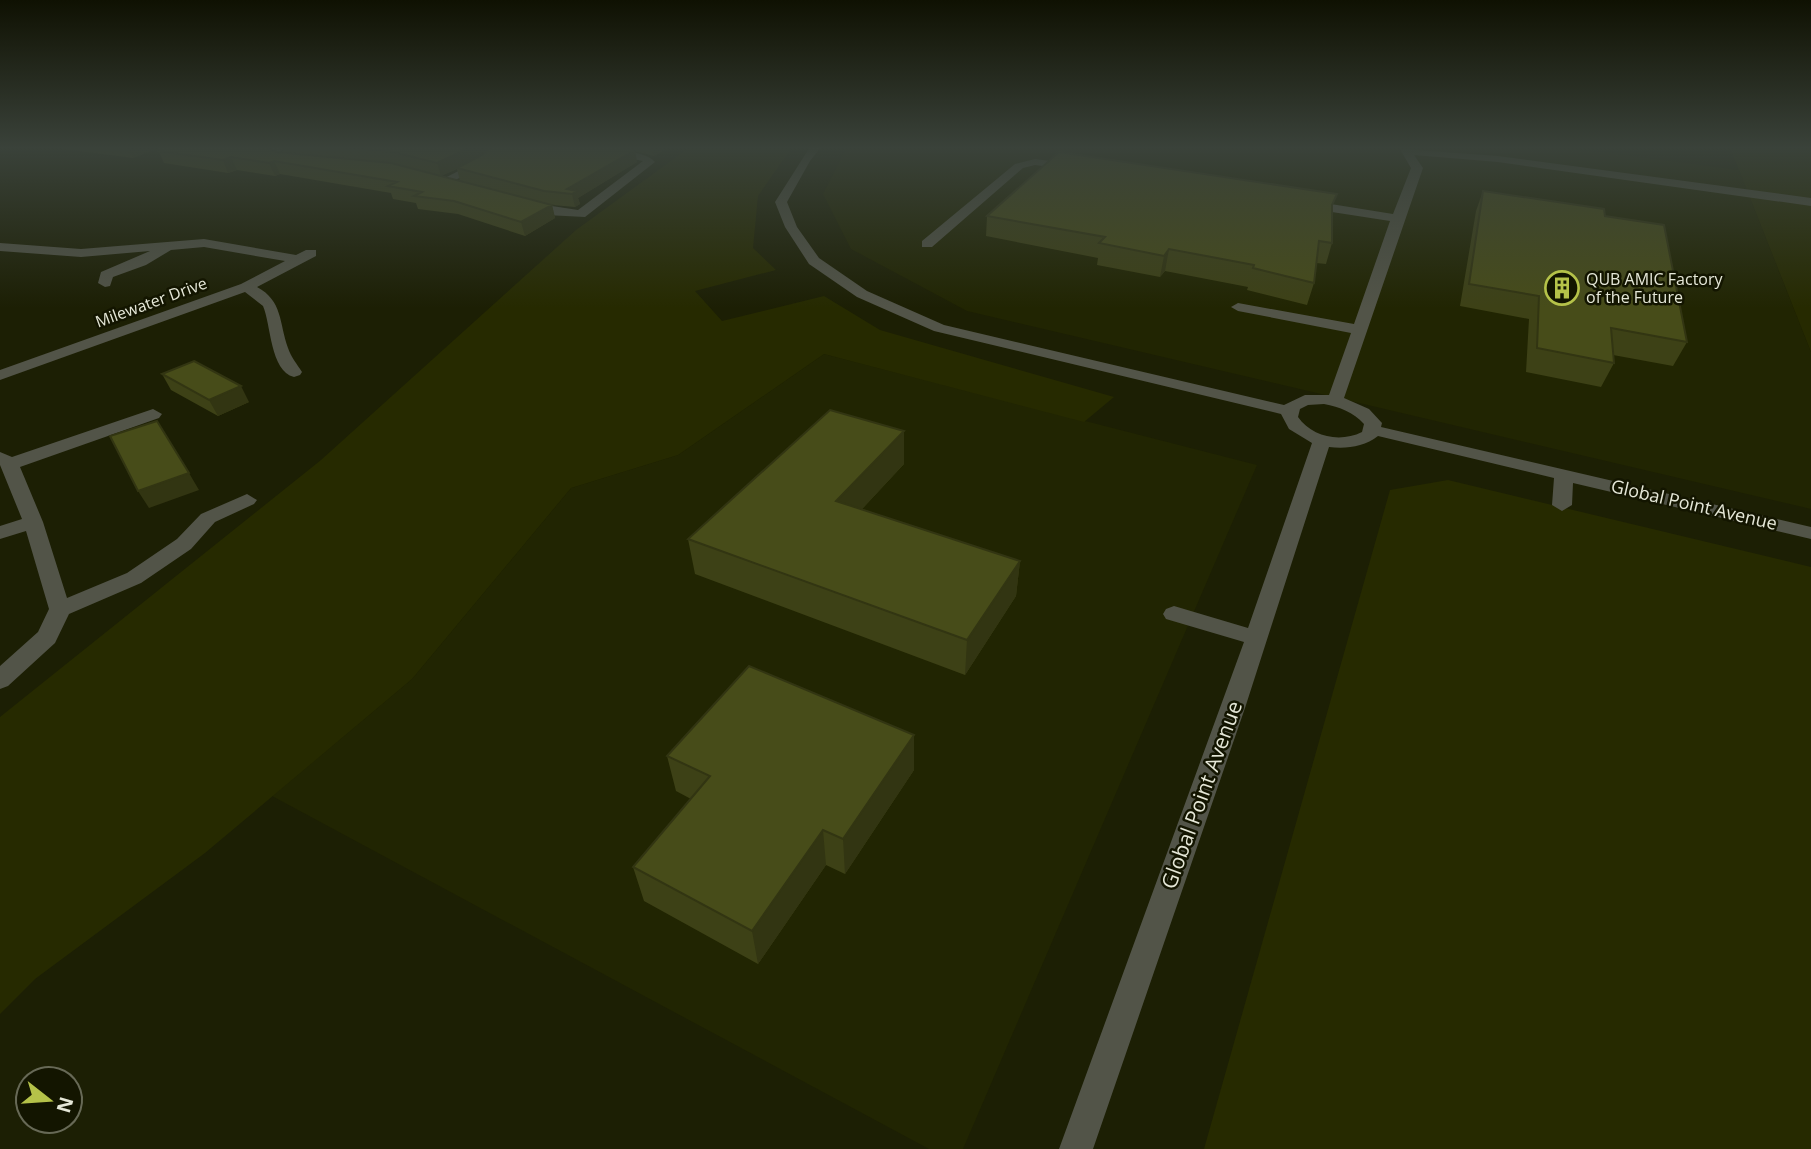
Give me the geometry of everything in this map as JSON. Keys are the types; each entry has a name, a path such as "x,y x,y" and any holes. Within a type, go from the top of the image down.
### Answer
{"street":[{"path":"513,202 546,211 581,214 599,201"},
{"path":"781,201 791,227 814,261 862,293 939,328 1289,411 1305,400 1335,401 1368,416 1373,430 1364,439 1355,442 1322,440 1299,430 1289,417 1289,411"},
{"path":"927,244 978,201"},
{"path":"1335,401 1404,201"},
{"path":"1298,203 1397,218"},
{"path":"0,247 81,253 173,244"},
{"path":"105,283 106,275 141,262 173,244"},
{"name":"Milewater Drive","path":"0,375 246,287 306,256 216,245 173,244"},
{"path":"246,287 263,295 273,305 280,349 294,372"},
{"path":"1238,307 1360,330"},
{"path":"0,358 19,368"},
{"path":"0,680 47,637 60,608 33,522 5,460 154,413"},
{"name":"Global Point Avenue","path":"1373,430 1811,533"},
{"name":"Global Point Avenue","path":"1076,1149 1256,638 1322,440"},
{"path":"1562,505 1564,474"},
{"path":"60,608 134,578 184,544 208,517 247,500"},
{"path":"0,533 33,522"},
{"path":"1174,614 1256,638"}],"shaded area":[{"path":"616,201 758,201 753,248 776,270 695,291 722,321 824,296 880,330 1114,397 1084,422 824,354 678,455 571,488 412,679 205,853 35,979 0,1014 0,717 321,460 576,230"},
{"path":"826,201 1751,201 1811,352 1811,509 967,311 851,249"},
{"path":"1751,201 1811,201 1811,352"},
{"path":"824,354 1257,465 963,1149 929,1149 272,796 412,679 571,488 678,455"},
{"path":"1448,480 1811,567 1811,1149 1204,1149 1390,490"}],"building":[{"path":"451,201 535,201 552,205 521,222"},
{"path":"1004,201 1334,201 1332,243 1319,241 1314,283 1253,268 1254,265 1169,249 1164,256 1099,243 1105,237 987,216"},
{"name":"QUB AMIC Factory of the Future","path":"1482,201 1548,201 1604,209 1605,216 1664,225 1687,342 1611,328 1614,363 1537,348 1539,296 1469,284"},
{"path":"194,361 241,386 209,400 162,374"},
{"path":"830,410 904,431 836,501 1020,561 967,640 688,539"},
{"path":"157,421 189,473 138,491 110,436"},
{"path":"749,666 914,735 843,839 823,830 752,931 633,867 710,776 667,756"}],"place":[{"name":"QUB AMIC Factory of the Future","path":"1562,288"}]}
